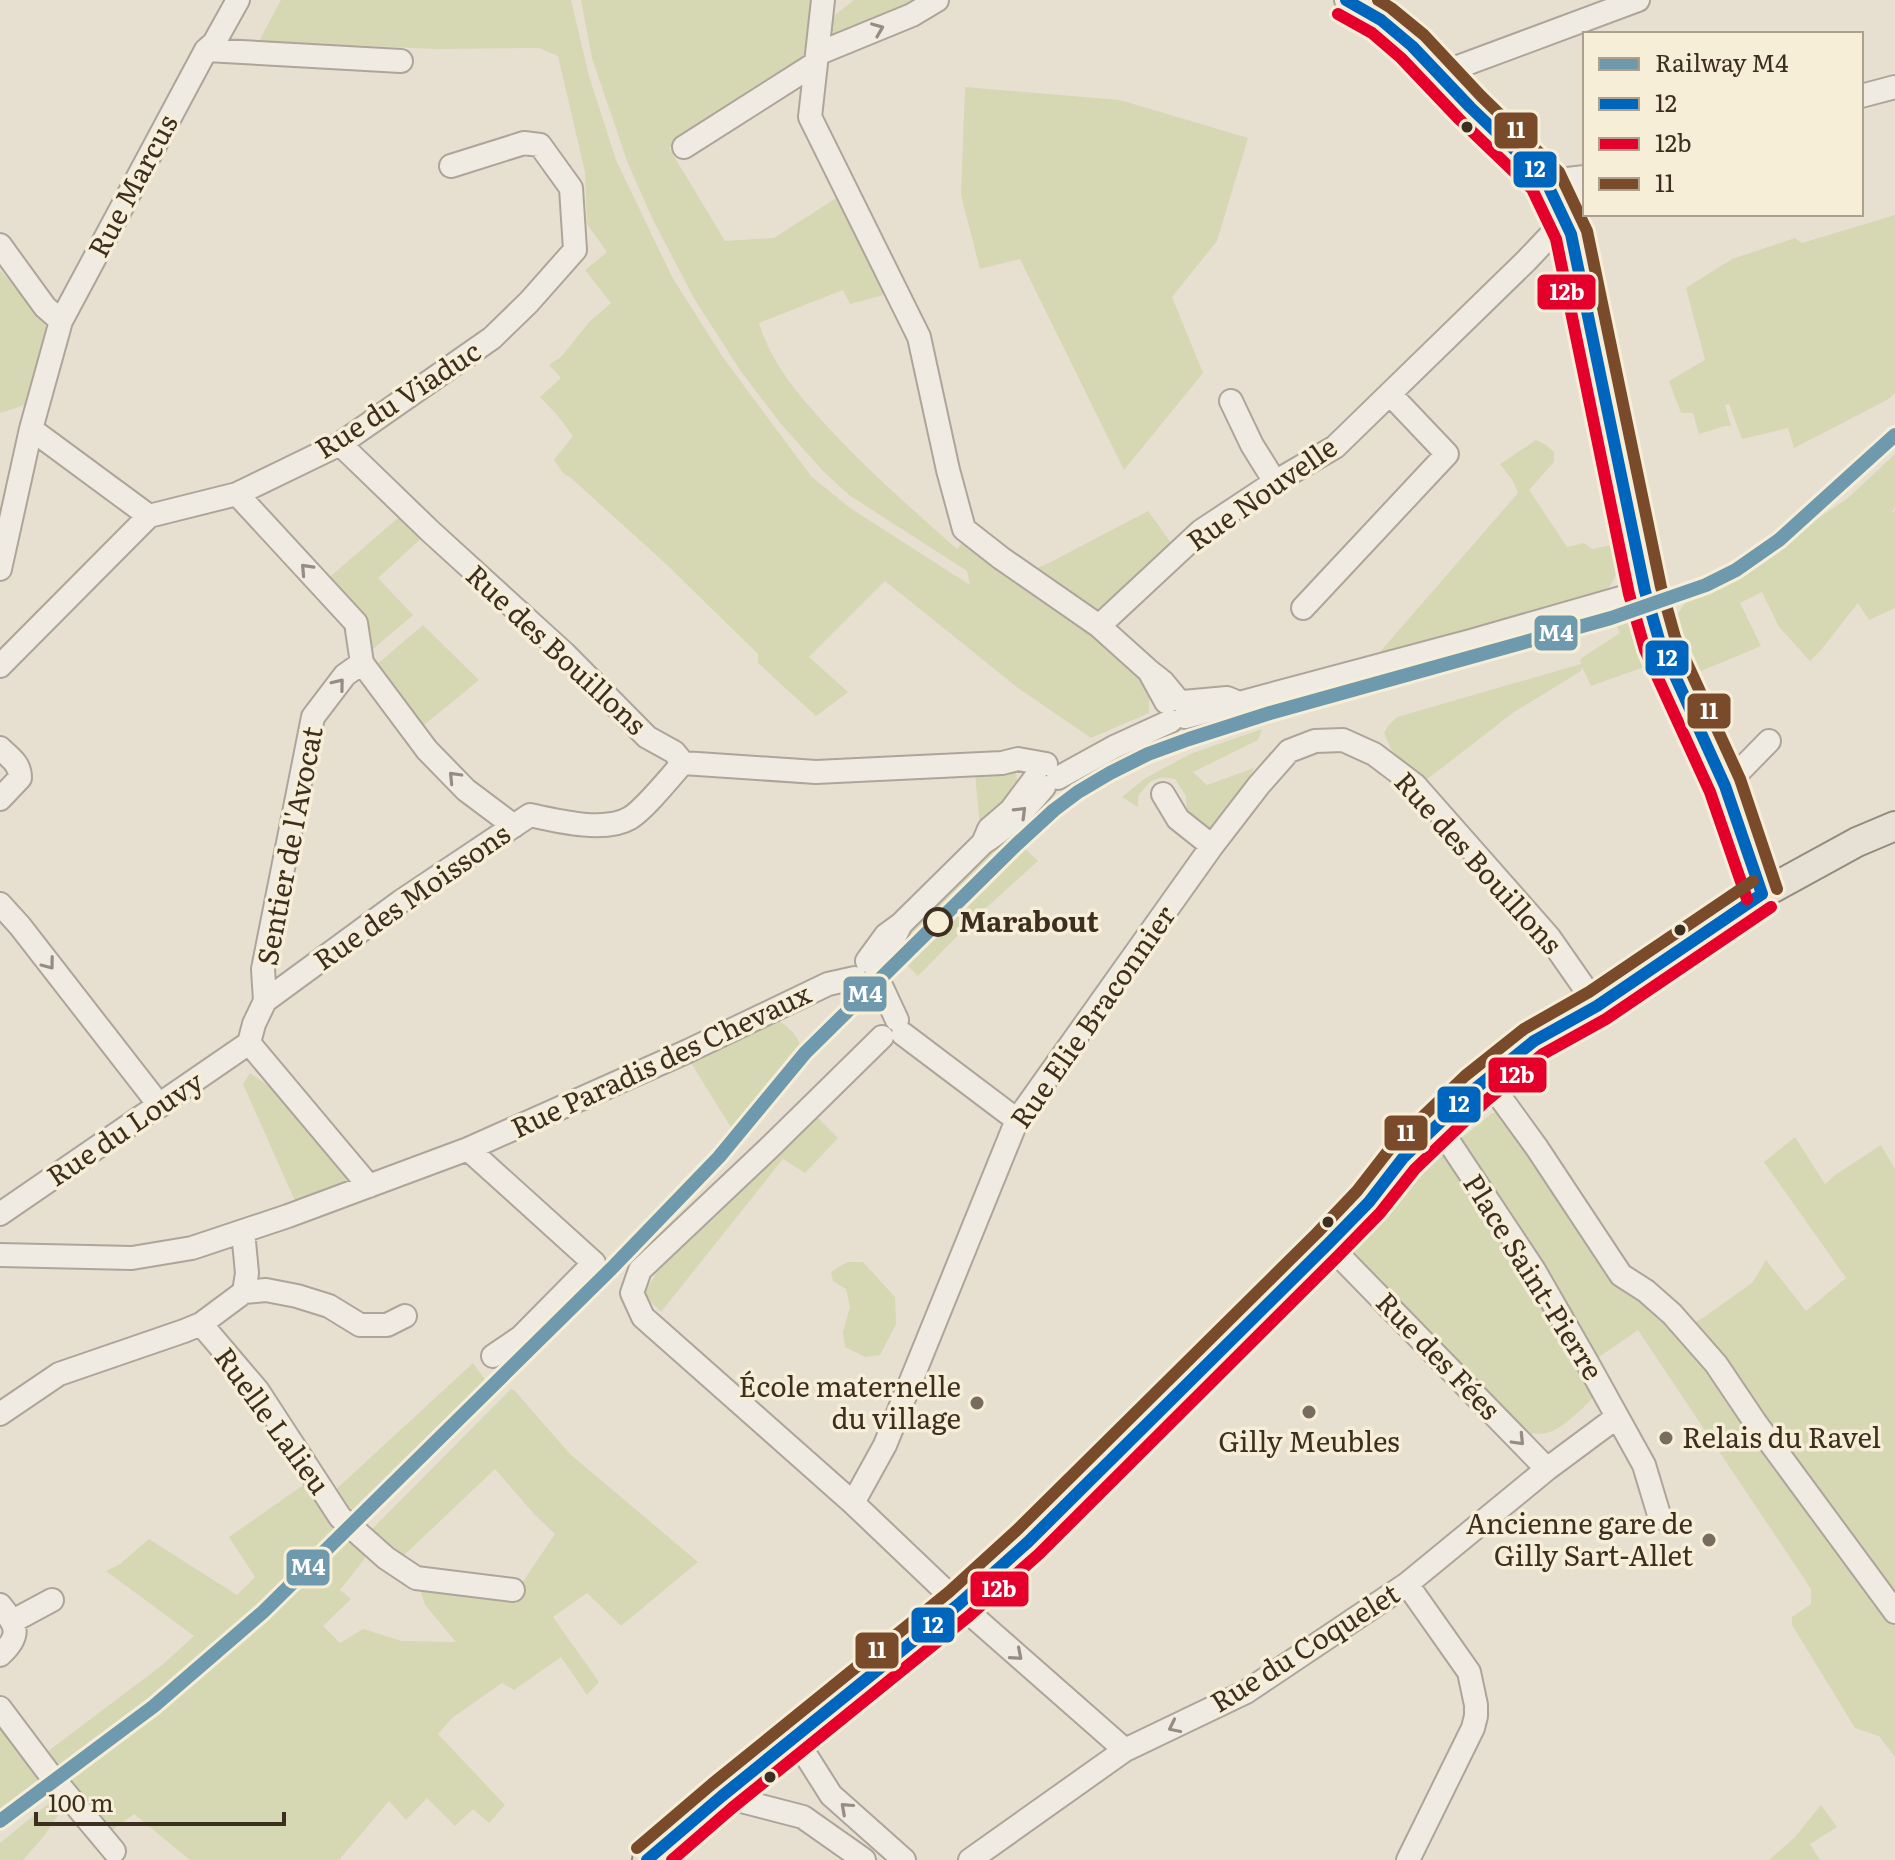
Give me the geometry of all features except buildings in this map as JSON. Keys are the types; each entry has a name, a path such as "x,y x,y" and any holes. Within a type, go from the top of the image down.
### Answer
{"main road":[{"path":"1369,1202 1447,1139 1534,1041 1597,1006 1762,894 1857,842 1895,826"},
{"path":"647,1860 959,1604 1028,1542 1328,1244 1369,1202 1403,1158 1493,1086"}],"street":[{"name":"Rue Marcus","path":"0,569 31,429 61,321 206,50 214,43 238,0"},
{"path":"823,0 810,117 919,337 964,529 1099,626 1163,682 1174,708"},
{"path":"684,147 817,59 912,15 937,0"},
{"path":"1346,0 1376,10 1545,179 1570,237 1645,591 1660,643 1725,786 1762,894"},
{"path":"1439,74 1638,0"},
{"path":"206,50 401,61"},
{"path":"1863,95 1895,87"},
{"name":"Rue du Viaduc","path":"149,516 237,494 340,444 492,338 575,250 571,188 540,145 524,143 451,166"},
{"path":"1545,179 1583,177"},
{"path":"1526,261 1560,252 1570,237 1583,199"},
{"name":"Rue Nouvelle","path":"1099,626 1201,531 1335,447 1526,261 1570,237"},
{"path":"0,245 45,307 61,321"},
{"path":"1303,608 1447,454 1390,394"},
{"path":"1231,401 1252,445 1275,482"},
{"path":"0,666 149,516 31,429"},
{"name":"Rue des Bouillons","path":"340,444 564,653 647,737 674,752 683,763"},
{"path":"237,494 356,623 362,663 427,750 466,790 514,826"},
{"path":"1017,1120 892,1028 865,975 890,950 901,924 983,843 989,829 1046,774 1114,747 1174,708 1239,703 1645,591"},
{"name":"Sentier de l'Avocat","path":"265,1001 263,969 313,717 345,675 362,663"},
{"name":"Rue des Bouillons","path":"1343,740 1374,754 1415,785 1549,937 1597,1006"},
{"name":"Rue Elie Braconnier","path":"853,1503 885,1445 1017,1120 1259,785 1289,751 1315,741 1343,740"},
{"path":"1725,786 1769,741"},
{"path":"0,748 18,764 20,778 0,799"},
{"path":"683,763 816,772 1002,763 1046,774"},
{"name":"Rue des Moissons","path":"265,1001 400,902 530,815 590,825 620,822 633,816 683,763"},
{"path":"1163,794 1178,819 1212,846"},
{"path":"0,904 160,1106"},
{"name":"Rue Paradis des Chevaux","path":"0,1255 132,1258 192,1248 468,1149 688,1051 828,984 865,975"},
{"path":"265,1001 249,1043 369,1186"},
{"path":"892,1028 640,1270 632,1293 643,1317 1125,1750"},
{"name":"Rue du Louvy","path":"0,1214 249,1043"},
{"path":"1493,1086 1621,1275 1646,1291 1672,1314 1716,1364 1895,1612"},
{"name":"Place Saint-Pierre","path":"1447,1139 1534,1270 1644,1465 1660,1518"},
{"name":"Rue Paradis des Chevaux","path":"468,1149 594,1263 521,1337 493,1356"},
{"path":"243,1231 247,1273 244,1292"},
{"name":"Rue des Fées","path":"1328,1244 1547,1469"},
{"path":"0,1414 59,1374 201,1324 244,1292 266,1290 297,1296 329,1306 360,1325 387,1325 405,1316"},
{"name":"Ruelle Lalieu","path":"201,1324 258,1391 340,1517 386,1558 416,1578 513,1590"},
{"name":"Rue du Coquelet","path":"970,1860 1125,1750 1246,1692 1407,1584 1547,1469 1617,1417"},
{"path":"1407,1584 1469,1672 1476,1705 1473,1728 1408,1860"},
{"path":"0,1655 12,1644 10,1619 52,1600"},
{"path":"0,1708 114,1851"},
{"path":"795,1738 831,1795 904,1860"},
{"path":"722,1796 803,1817 864,1860"}],"green space":[{"path":"281,0 571,0 589,76 616,160 672,277 722,356 811,476 850,508 970,585 967,571 849,495 823,471 781,424 742,373 695,300 652,218 627,161 592,58 581,0 817,0 812,50 804,61 770,88 669,148 725,241 774,238 836,198 891,293 850,304 843,290 759,323 778,365 805,402 842,442 957,549 962,543 1020,580 1090,629 1140,673 1149,695 1149,713 1091,738 1018,688 885,581 809,657 848,692 816,716 758,663 758,654 666,564 564,474 554,460 573,436 540,397 561,378 549,365 562,356 589,322 611,303 585,270 607,252 587,224 585,172 558,56 539,48 436,49 259,41"},
{"path":"854,0 916,0 844,33 824,36 826,22"},
{"path":"965,87 1120,100 1248,138 1217,241 1172,297 1203,373 1124,470 1020,259 980,269 961,195"},
{"path":"1895,215 1895,393 1794,448 1788,428 1742,439 1729,404 1725,405 1731,426 1699,434 1693,413 1681,413 1669,381 1705,360 1686,288 1732,259 1795,238 1802,243"},
{"path":"0,270 50,328 28,404 0,413"},
{"path":"1536,440 1554,452 1554,462 1529,490 1567,547 1584,543 1592,549 1621,543 1625,557 1606,594 1373,660 1518,493 1500,464"},
{"path":"1895,454 1895,506 1892,514 1895,510 1895,608 1869,620 1858,603 1810,661 1779,627 1762,592 1740,603 1761,646 1687,677 1672,655 1670,641 1676,619 1692,594 1777,546 1848,498"},
{"path":"1148,511 1174,547 1095,614 1032,570 1047,564"},
{"path":"405,512 427,533 378,578 413,615 373,649 361,619 325,581"},
{"path":"1624,609 1642,631 1655,663 1591,686 1582,667 1581,671 1514,712 1421,784 1391,749 1384,733 1397,717 1581,664 1583,657 1620,633 1611,614"},
{"path":"423,625 479,680 418,730 375,666"},
{"path":"1262,729 1258,740 1193,772 1207,785 1254,768 1218,829 1208,832 1187,815 1186,796 1175,779 1162,778 1149,783 1138,796 1138,807 1122,797 1144,779 1190,754"},
{"path":"1015,767 1019,791 980,828 975,773"},
{"path":"1020,819 1025,824 1011,835 1038,861 977,916 918,976 894,953 896,943"},
{"path":"774,1019 790,1030 800,1046 732,1129 688,1058"},
{"path":"250,1073 287,1099 356,1176 338,1193 298,1206 243,1084"},
{"path":"1508,1106 1608,1263 1688,1325 1703,1318 1753,1282 1766,1260 1806,1311 1846,1278 1764,1162 1795,1137 1825,1184 1881,1145 1895,1169 1895,1757 1879,1736 1855,1728 1792,1625 1792,1617 1811,1604 1811,1589 1638,1330 1589,1364 1600,1391 1560,1427 1542,1434 1533,1433 1525,1446 1342,1255 1446,1151 1491,1114"},
{"path":"815,1115 838,1138 805,1173 783,1159 661,1312 644,1295 657,1271"},
{"path":"847,1262 863,1262 895,1297 896,1324 880,1355 865,1357 845,1347 843,1332 850,1307 846,1289 833,1281 831,1272"},
{"path":"473,1363 487,1382 349,1519 332,1493"},
{"path":"511,1389 570,1454 698,1562 621,1626 587,1593 553,1617 599,1682 587,1695 561,1657 514,1690 502,1683 452,1718 438,1734 505,1805 489,1823 473,1809 455,1826 427,1798 406,1820 389,1801 339,1860 190,1860 134,1814 103,1837 52,1777 0,1811 0,1708 39,1758 161,1666 194,1636 106,1571 120,1564 149,1539 237,1595 255,1577 229,1537 312,1479 342,1531 369,1553 340,1590 351,1599 323,1626 340,1643 363,1629 402,1641 456,1642 425,1605 419,1586 516,1592 555,1534 495,1469 399,1560 366,1535"},
{"path":"59,1795 70,1798 23,1860 0,1860 0,1843"},
{"path":"1821,1805 1837,1827 1810,1844 1820,1860 1769,1860 1794,1838"}],"rail line":[{"name":"M4","path":"0,1821 154,1706 263,1612 611,1269 719,1157 805,1053 1017,844 1078,792 1148,754 1189,739 1270,713 1611,618 1706,585 1736,570 1779,540 1895,435"}],"transit line":[{"name":"12","path":"1346,0 1381,20 1412,46 1545,179 1571,234 1645,591 1660,643 1725,786 1762,894"},
{"name":"11","path":"1378,0 1424,35 1559,172 1587,231 1661,587 1675,637 1740,779 1777,889"},
{"name":"12b","path":"1338,14 1372,33 1401,58 1532,189 1556,239 1629,594 1645,650 1710,792 1747,899"},
{"name":"11","path":"637,1848 949,1592 1017,1530 1317,1233 1357,1191 1392,1146 1465,1076 1524,1029 1589,992 1753,881"},
{"name":"12","path":"647,1860 959,1604 1028,1542 1328,1244 1369,1202 1403,1158 1476,1088 1534,1041 1597,1006 1762,894"},
{"name":"12b","path":"672,1860 969,1616 1039,1554 1339,1255 1380,1213 1415,1169 1487,1100 1543,1054 1606,1019 1771,907"}],"place":[{"name":"Marabout","path":"938,922"},
{"name":"École maternelle du village","path":"977,1403"},
{"name":"Gilly Meubles","path":"1309,1412"},
{"name":"Relais du Ravel","path":"1666,1438"},
{"name":"Ancienne gare de Gilly Sart-Allet","path":"1709,1540"}]}
